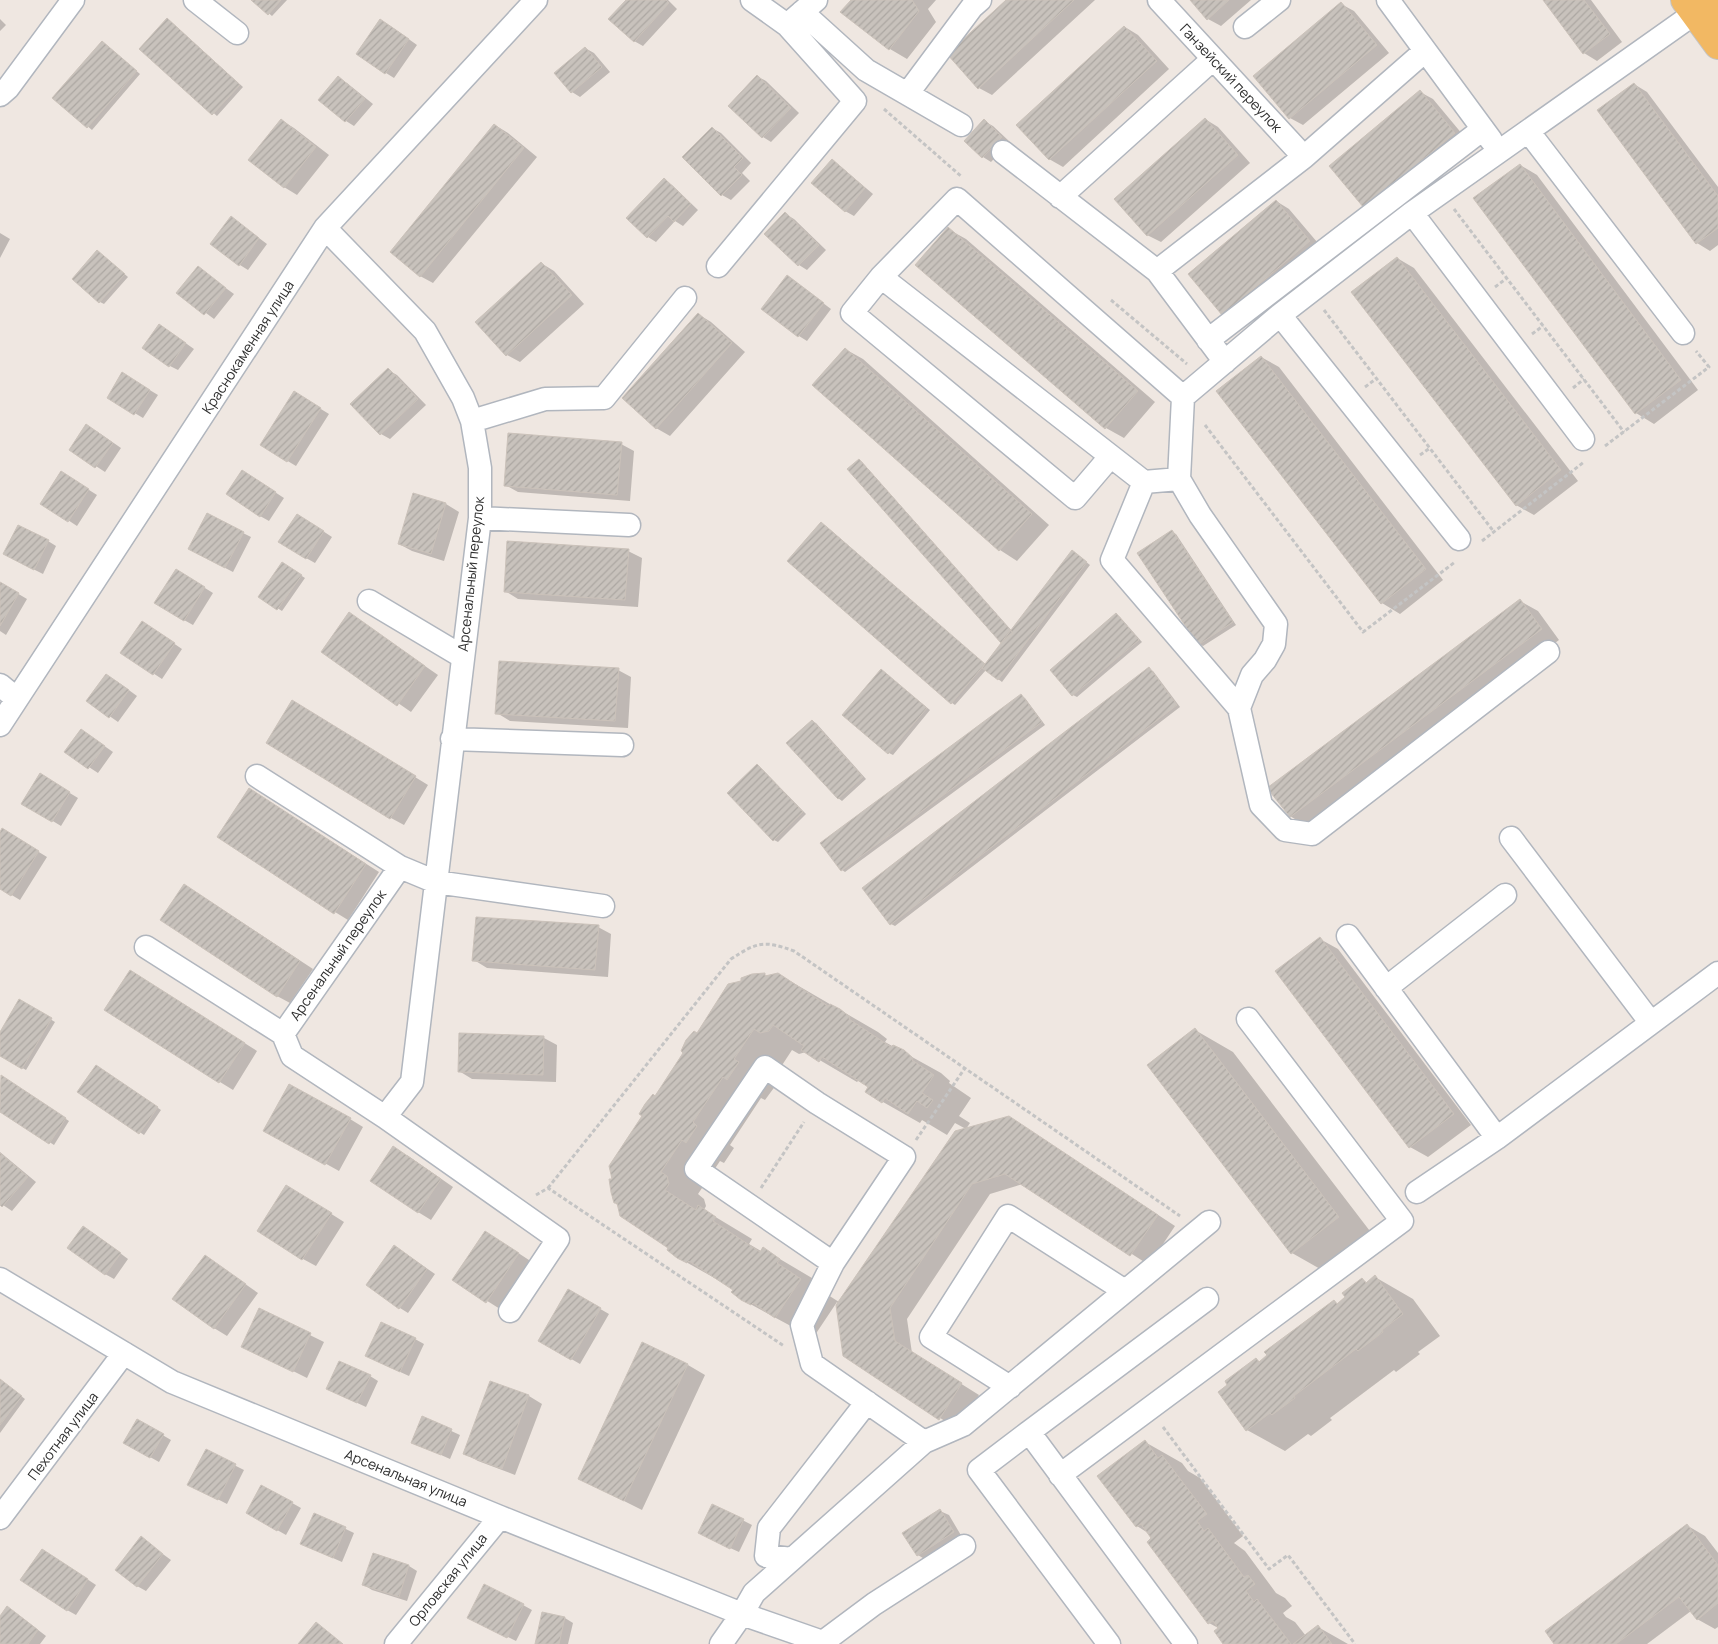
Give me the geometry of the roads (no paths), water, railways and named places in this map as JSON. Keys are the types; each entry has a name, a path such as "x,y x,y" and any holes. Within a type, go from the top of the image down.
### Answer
{"main road":[{"path":"1703,5 1718,45"}],"street":[{"path":"0,95 8,88 73,0"},
{"path":"195,0 237,33"},
{"name":"Краснокаменная улица","path":"0,725 8,692 325,228 536,0"},
{"path":"752,0 801,12 866,70 961,125"},
{"path":"908,93 972,7 980,0"},
{"name":"Ганзейский переулок","path":"1159,0 1304,157"},
{"path":"1245,27 1278,0"},
{"path":"1388,0 1499,151"},
{"path":"1239,708 1252,675 1265,660 1274,644 1276,624 1200,515 1179,479 1183,397 1280,314 1412,213 1703,5"},
{"path":"718,266 855,100 801,12"},
{"path":"1157,271 1304,157 1425,51"},
{"path":"1060,197 1213,59"},
{"path":"1208,340 1483,129"},
{"path":"1528,130 1683,333"},
{"path":"1003,152 1157,271 1225,362"},
{"path":"1110,456 1075,498 852,313 881,278 957,199 1183,397"},
{"path":"1412,213 1583,439"},
{"name":"Арсенальный переулок","path":"325,228 425,331 463,398 472,421 480,468 480,518 412,1082 385,1117 292,1056 283,1034 400,867"},
{"path":"881,278 1144,482 1179,479"},
{"path":"472,421 545,399 604,398 685,298"},
{"path":"1280,314 1459,539"},
{"path":"1144,482 1112,560 1239,708 1261,805 1285,830 1312,834 1548,652"},
{"path":"480,518 629,525"},
{"path":"369,601 463,657"},
{"path":"452,739 622,746"},
{"path":"257,776 400,867 436,882 603,906"},
{"path":"1511,838 1652,1023"},
{"path":"1386,988 1505,895"},
{"path":"1348,936 1498,1138"},
{"path":"146,947 283,1034"},
{"path":"1417,1192 1498,1138 1718,973"},
{"path":"1060,1475 1402,1221 1248,1019"},
{"path":"833,1263 696,1169 765,1067 817,1103 904,1157 833,1263 802,1325 812,1364 924,1442"},
{"path":"385,1117 558,1239 510,1310"},
{"path":"1010,1386 932,1336 1008,1216 1125,1291"},
{"path":"721,1644 754,1593 924,1442 963,1425 1205,1226"},
{"name":"Арсенальная улица","path":"0,1279 172,1382 742,1614 826,1643"},
{"path":"1109,1644 979,1470 1207,1299"},
{"name":"Пехотная улица","path":"0,1518 124,1354"},
{"path":"792,1559 766,1556 769,1528 867,1402"},
{"path":"1029,1432 1186,1644"},
{"name":"Орловская улица","path":"396,1644 500,1517"},
{"path":"826,1643 874,1604 964,1546"}]}
